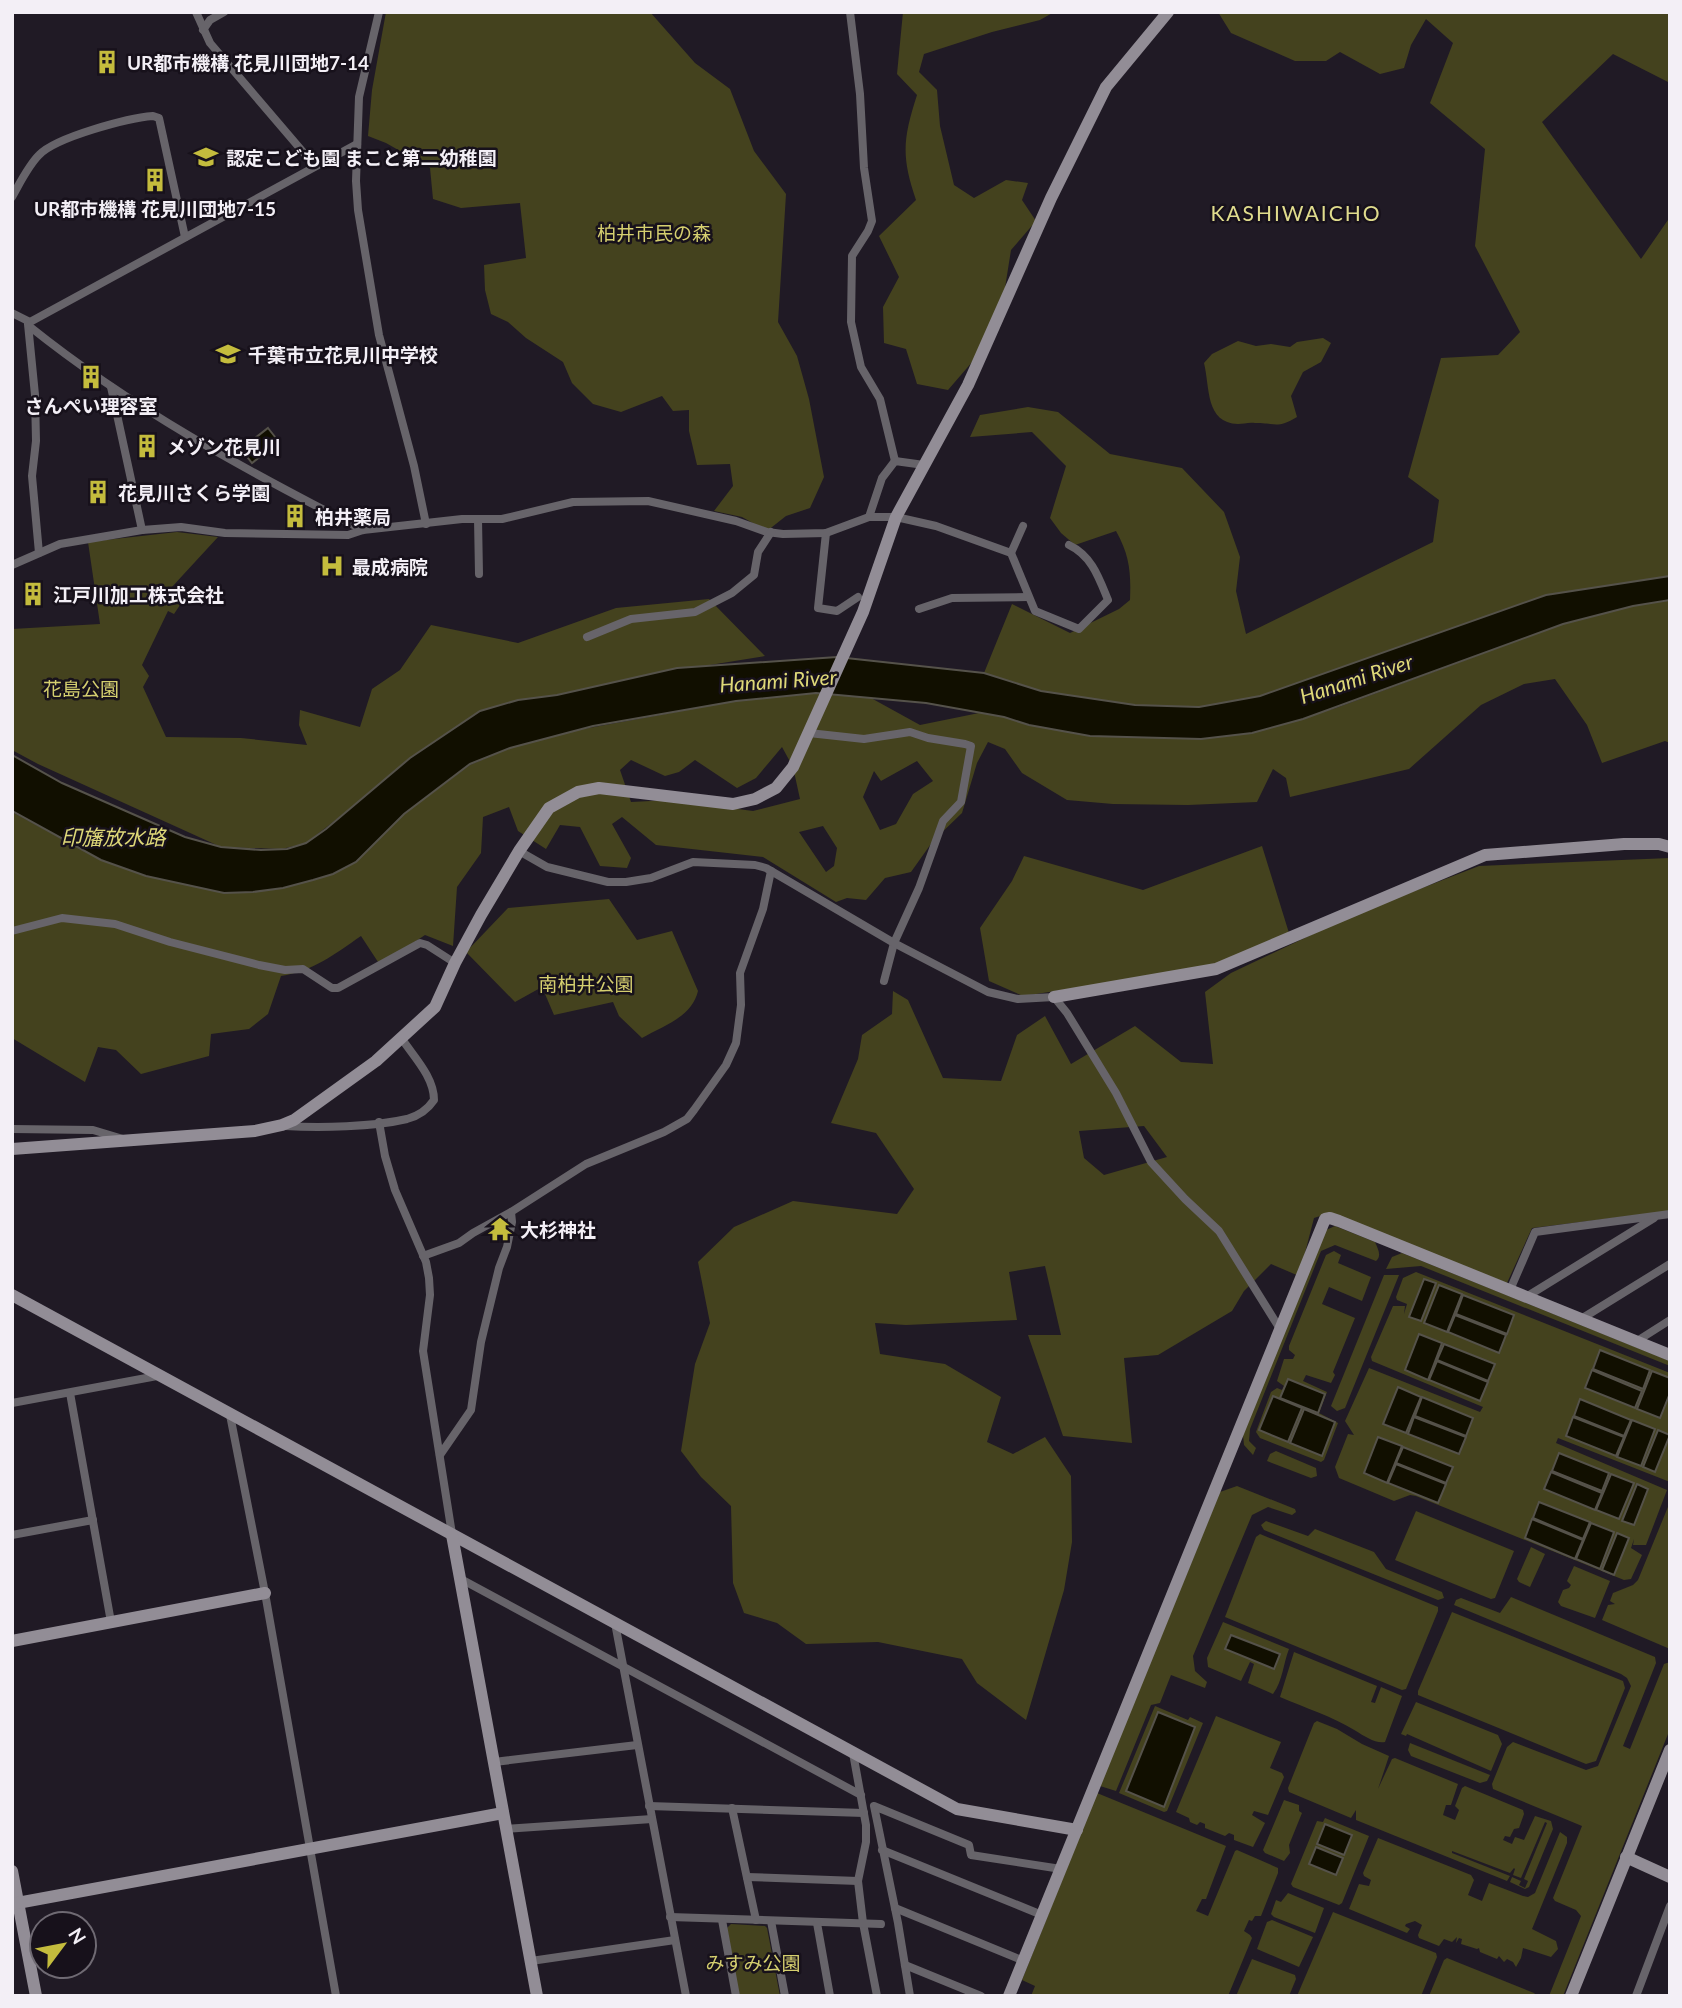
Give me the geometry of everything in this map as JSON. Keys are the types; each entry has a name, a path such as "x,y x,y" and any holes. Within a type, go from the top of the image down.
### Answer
{"street":[{"path":"196,12 202,30 315,166"},
{"path":"202,30 210,20 224,12"},
{"path":"379,12 362,78 357,144 358,210 379,335 414,466 426,524"},
{"path":"850,12 860,94 864,168 872,221 852,256 851,322 861,367 880,399 895,461"},
{"path":"12,1149 255,1131 294,1120 376,1061 435,1007 455,963 519,851 549,808 578,792 599,788 733,804 755,799 776,788 793,766 863,612 896,517 968,385 1051,198 1106,87 1168,12"},
{"path":"12,197 37,156 55,143 153,116 159,118 186,237"},
{"path":"28,324 357,144"},
{"path":"12,313 111,387 264,480 363,530"},
{"path":"28,324 36,426 32,476 39,553"},
{"path":"111,387 142,530"},
{"path":"895,461 924,465"},
{"path":"869,516 882,478 895,461"},
{"path":"12,565 60,544 142,530 181,527 225,533 348,535 363,530 502,519 573,502 648,501 783,534 826,533 869,516 896,517 936,526 1011,553"},
{"path":"478,519 480,574"},
{"path":"1023,526 1011,553 1035,611 1079,629 1108,600 1098,575 1085,555 1069,545"},
{"path":"587,637 631,619 695,612 732,593 754,575 758,552 771,532"},
{"path":"826,533 818,608 837,611 858,597"},
{"path":"919,609 952,598 1028,597"},
{"path":"811,728 864,739 910,732 971,746 961,802 943,821 919,888 894,943 884,981"},
{"path":"519,851 547,867 608,882 651,878 694,862 755,865 771,871 894,943 988,992 1018,999 1054,997 1216,969 1485,855 1624,844 1659,844 1670,847"},
{"path":"423,1256 459,1243 586,1164 664,1132 687,1119 726,1065 736,1043 741,1006 740,973 763,909 771,871"},
{"path":"12,931 62,918 115,924 170,942 259,965 285,970 303,969 332,988 338,988 420,943 427,944 455,963"},
{"path":"1054,997 1067,1013 1116,1093 1151,1162 1219,1231 1280,1329"},
{"path":"282,1125 306,1127 379,1122 409,1119 421,1113 434,1100 434,1091 429,1078 402,1039"},
{"path":"379,1122 395,1190 423,1256 429,1278 430,1295 423,1350 459,1578 537,1996"},
{"path":"12,1129 93,1130 126,1139"},
{"path":"440,1455 466,1421 471,1410 481,1342 499,1268 507,1247 512,1222 511,1212"},
{"path":"1510,1290 1535,1231 1670,1214"},
{"path":"1526,1297 1657,1216"},
{"path":"1009,1996 1325,1219 1330,1218 1670,1354"},
{"path":"1581,1319 1670,1264"},
{"path":"12,1294 158,1376 957,1809 1077,1830"},
{"path":"1637,1341 1670,1320"},
{"path":"12,1403 158,1376"},
{"path":"71,1393 111,1622"},
{"path":"230,1415 265,1593 336,1996"},
{"path":"12,1535 93,1520"},
{"path":"459,1578 861,1796"},
{"path":"12,1641 265,1593"},
{"path":"615,1623 686,1996"},
{"path":"494,1762 638,1745"},
{"path":"1571,1996 1670,1750"},
{"path":"853,1753 864,1813 866,1842 858,1881 877,1996"},
{"path":"649,1806 864,1813"},
{"path":"910,1996 874,1806 969,1845 971,1855 1061,1869"},
{"path":"732,1808 755,1920"},
{"path":"15,1904 503,1813"},
{"path":"506,1829 652,1819"},
{"path":"882,1850 1042,1915"},
{"path":"1626,1857 1670,1877"},
{"path":"12,1871 15,1904 36,1996"},
{"path":"747,1877 858,1881"},
{"path":"1636,1996 1670,1906"},
{"path":"895,1908 1024,1961"},
{"path":"670,1917 881,1924"},
{"path":"722,1920 736,1996"},
{"path":"771,1921 785,1996"},
{"path":"817,1923 830,1996"},
{"path":"531,1961 675,1940"},
{"path":"905,1965 981,1996"}],"green space":[{"name":"柏井市民の森","path":"386,12 650,12 695,63 730,89 754,151 786,194 778,322 797,356 809,399 824,477 810,508 786,516 767,531 742,517 714,511 733,486 730,464 697,465 689,431 689,410 673,411 662,396 621,412 593,404 572,383 563,362 526,338 508,322 491,314 485,290 484,265 526,258 520,203 461,208 433,199 430,168 368,136 372,90"},
{"path":"903,12 1054,12 1040,20 924,54 919,72 937,90 940,126 954,185 974,198 1006,180 1028,183 1022,200 1036,221 1011,250 998,332 948,390 917,384 906,349 884,343 883,307 899,277 879,236 916,200 908,171 906,148 917,95 897,74"},
{"path":"1218,12 1670,12 1670,83 1613,54 1542,122 1641,259 1670,217 1670,576 1550,594 1260,696 1199,707 1135,705 1041,691 984,673 1012,604 1070,633 1119,609 1130,600 1130,581 1127,557 1116,531 1075,545 1061,533 1050,518 1066,466 1032,432 970,437 980,415 1028,407 1058,412 1110,454 1182,468 1224,512 1240,557 1236,591 1246,634 1433,542 1439,500 1408,477 1441,358 1498,355 1520,332 1475,246 1485,149 1430,103 1453,43 1426,19 1411,45 1404,68 1380,74 1340,52 1326,61 1295,61 1231,33"},
{"path":"1323,338 1331,343 1321,362 1303,372 1291,396 1297,417 1280,424 1238,424 1227,422 1214,411 1204,363 1212,354 1238,341 1256,346 1271,344 1290,347 1297,342"},
{"name":"花島公園","path":"177,532 218,537 171,588 182,602 174,614 168,611 142,665 149,676 143,687 166,737 241,738 307,745 299,725 300,710 360,727 372,689 400,670 431,625 518,643 616,608 709,599 765,656 518,700 458,725 306,843 282,849 221,847 12,750 12,629 100,624 88,542"},
{"path":"1670,600 1670,743 1665,741 1602,763 1587,725 1555,679 1524,684 1481,705 1409,769 1290,797 1286,778 1273,769 1257,802 1188,805 1067,800 1022,773 1005,749 988,742 977,763 962,813 933,841 911,872 885,878 866,900 847,898 836,902 763,857 656,845 622,817 612,824 631,858 627,868 600,866 580,827 560,825 546,849 518,831 509,807 483,817 481,853 457,887 453,946 425,935 380,965 361,936 314,966 281,976 268,1014 249,1029 211,1034 209,1056 141,1074 116,1050 98,1047 85,1082 12,1038 12,812 101,860 333,874 356,862 404,814 470,765 510,748 567,732 736,701 816,693 871,698 920,725 979,713 1029,720 1090,736 1201,739 1252,733 1336,708 1563,624 1633,606","holes":["782,747 793,767 800,799 753,811 670,800 631,802 620,770 631,760 665,776 679,772 695,760 737,788 756,778","917,761 933,781 913,794 896,824 880,830 863,797 874,771 881,781","823,826 837,848 834,866 826,872 799,832"]},
{"path":"1262,846 1289,933 1206,968 1023,996 989,981 980,928 1012,881 1024,856 1143,890"},
{"path":"1670,858 1670,1211 1532,1228 1507,1283 1329,1213 1314,1218 1299,1276 1271,1264 1244,1291 1232,1311 1158,1355 1124,1358 1132,1443 1063,1436 1028,1335 1061,1335 1045,1266 1009,1272 1017,1320 906,1325 875,1323 880,1354 945,1364 1001,1397 987,1442 1013,1454 1045,1437 1071,1476 1072,1542 1064,1590 1026,1720 977,1683 962,1659 878,1642 806,1644 777,1623 744,1613 733,1583 731,1506 701,1477 681,1451 695,1364 710,1323 698,1262 734,1227 793,1201 897,1214 914,1189 876,1133 831,1123 858,1059 862,1035 892,1014 893,991 908,1000 943,1078 1001,1081 1017,1035 1045,1016 1071,1064 1135,1026 1181,1062 1213,1064 1205,992 1231,973 1355,914 1479,866","holes":["1144,1126 1167,1157 1104,1175 1084,1158 1079,1131"]},
{"name":"南柏井公園","path":"609,899 637,940 672,931 698,991 690,1008 683,1014 642,1038 619,1016 613,1002 554,1015 542,987 515,1002 466,952 508,908"},
{"path":"1335,1226 1375,1242 1379,1257 1376,1261 1335,1245 1321,1251 1250,1429 1249,1441 1256,1448 1253,1455 1244,1445 1243,1435 1326,1230"},
{"path":"1334,1251 1341,1255 1338,1263 1371,1277 1362,1301 1329,1287 1322,1304 1355,1318 1331,1383 1306,1375 1303,1381 1327,1392 1319,1413 1338,1423 1321,1462 1260,1438 1256,1432 1271,1392 1277,1388 1282,1390 1284,1386 1277,1381 1284,1359 1293,1359 1295,1355 1289,1350 1289,1346 1326,1255"},
{"path":"1402,1253 1670,1361 1670,1366 1421,1266 1386,1269 1392,1257"},
{"path":"1416,1272 1670,1373 1670,1482 1558,1438 1556,1443 1667,1490 1646,1545 1633,1545 1634,1539 1631,1548 1642,1555 1631,1579 1624,1580 1416,1496 1410,1495 1394,1501 1339,1478 1335,1467 1348,1434 1354,1435 1345,1421 1369,1368 1480,1412 1483,1407 1372,1361 1371,1357 1393,1306 1405,1306 1404,1314 1407,1304 1396,1297 1403,1278"},
{"path":"1384,1275 1399,1275 1345,1408 1337,1411 1331,1406"},
{"path":"1276,1451 1316,1468 1317,1476 1311,1478 1267,1461 1270,1454"},
{"path":"1237,1486 1295,1509 1296,1512 1292,1515 1268,1507 1252,1515 1193,1656 1195,1671 1207,1682 1205,1688 1171,1675 1160,1703 1151,1705 1116,1791 1100,1786 1220,1492"},
{"path":"1670,1502 1670,1649 1602,1620 1608,1605 1615,1604 1610,1601 1613,1593 1633,1585 1638,1580"},
{"path":"1416,1511 1514,1551 1495,1598 1491,1599 1395,1560"},
{"path":"1266,1521 1308,1536 1315,1529 1374,1552 1386,1569 1442,1592 1444,1598 1438,1600 1264,1530 1261,1525"},
{"path":"1260,1534 1438,1607 1406,1689 1402,1690 1225,1617 1256,1537"},
{"path":"1531,1547 1545,1554 1530,1587 1517,1579"},
{"path":"1574,1566 1610,1581 1595,1618 1561,1606 1558,1602 1563,1590 1571,1585 1567,1581"},
{"path":"1511,1597 1655,1657 1656,1663 1623,1746 1630,1749 1664,1664 1670,1662 1670,1729 1563,1996 1549,1996 1581,1916 1576,1910 1553,1898 1582,1826 1493,1789 1492,1784 1507,1747 1513,1742 1586,1770 1598,1766 1631,1686 1621,1674 1454,1605 1456,1600 1461,1598 1500,1613"},
{"path":"1452,1612 1623,1681 1625,1688 1596,1761 1586,1764 1418,1695"},
{"path":"1223,1622 1289,1649 1281,1678 1273,1694 1248,1683 1254,1664 1250,1662 1241,1681 1208,1667 1207,1658"},
{"path":"1294,1652 1377,1686 1371,1702 1375,1703 1381,1687 1402,1696 1385,1742 1370,1739 1338,1721 1280,1697"},
{"path":"1416,1702 1498,1735 1502,1744 1491,1771 1407,1734 1401,1734"},
{"path":"1155,1706 1188,1720 1190,1717 1203,1723 1167,1811 1164,1812 1119,1793"},
{"path":"1216,1716 1281,1742 1270,1768 1282,1773 1284,1777 1268,1815 1254,1811 1252,1815 1265,1823 1253,1847 1234,1840 1234,1835 1229,1833 1225,1836 1205,1828 1205,1824 1200,1822 1197,1825 1190,1822 1189,1818 1176,1812"},
{"path":"1317,1721 1389,1756 1378,1789 1392,1759 1395,1758 1458,1784 1451,1805 1446,1805 1443,1815 1455,1820 1459,1810 1455,1806 1465,1786 1523,1810 1519,1828 1514,1829 1510,1837 1505,1836 1503,1840 1512,1844 1515,1837 1524,1840 1535,1816 1551,1821 1553,1829 1529,1887 1525,1889 1510,1882 1512,1877 1521,1881 1519,1885 1525,1888 1528,1881 1524,1879 1547,1823 1545,1822 1521,1878 1513,1875 1514,1868 1510,1873 1452,1851 1510,1876 1507,1881 1356,1820 1356,1810 1351,1818 1289,1792 1288,1788"},
{"path":"1410,1743 1490,1775 1487,1781 1480,1783 1411,1756 1408,1750"},
{"path":"1097,1793 1226,1846 1206,1899 1202,1899 1196,1911 1208,1916 1235,1851 1278,1868 1261,1916 1249,1920 1244,1931 1252,1938 1228,1996 1031,1996 1035,1986 1022,1980"},
{"path":"1284,1800 1299,1805 1299,1811 1302,1813 1289,1845 1290,1853 1284,1861 1263,1850"},
{"path":"1325,1818 1369,1836 1339,1905 1291,1884 1317,1821 1323,1822"},
{"path":"1560,1832 1567,1837 1567,1843 1532,1929 1556,1941 1558,1949 1551,1957 1523,1948 1516,1967 1507,1959 1504,1962 1499,1956 1497,1959 1480,1952 1479,1948 1461,1944 1462,1939 1459,1938 1456,1943 1457,1937 1452,1942 1444,1939 1439,1946 1419,1938 1422,1925 1415,1921 1406,1924 1410,1929 1407,1933 1349,1909 1359,1884 1369,1886 1371,1880 1363,1873 1378,1838 1471,1875 1474,1880 1468,1895 1482,1901 1489,1883 1523,1896 1528,1897 1535,1893"},
{"path":"1288,1893 1324,1908 1315,1933 1271,1914 1276,1900 1281,1902"},
{"path":"1333,1912 1436,1953 1437,1957 1421,1996 1297,1996"},
{"path":"1272,1920 1313,1937 1299,1967 1257,1949 1267,1922"},
{"name":"みすみ公園","path":"731,1924 767,1928 780,1996 739,1996 727,1928"},
{"path":"1447,1958 1534,1993 1537,1996 1429,1996"},
{"path":"1252,1959 1295,1975 1289,1996 1236,1996"}],"water":[{"path":"268,428 279,442 252,463 241,449"},
{"name":"印旛放水路","path":"1670,576 1670,600 1633,606 1563,624 1303,719 1252,733 1201,739 1090,736 926,703 816,693 736,701 593,726 510,748 470,764 404,814 356,862 333,874 283,888 224,893 146,876 101,860 12,811 12,755 62,783 185,837 221,847 287,849 306,843 326,829 410,758 480,711 518,700 557,695 677,668 837,657 984,673 1041,691 1135,705 1199,707 1260,696 1546,595"},
{"path":"1424,1279 1436,1283 1421,1321 1409,1317"},
{"path":"1439,1285 1462,1294 1447,1332 1424,1323"},
{"path":"1463,1295 1514,1315 1507,1334 1456,1314"},
{"path":"1455,1315 1506,1335 1499,1353 1448,1332"},
{"path":"1419,1334 1442,1343 1428,1380 1405,1370"},
{"path":"1444,1344 1495,1364 1488,1381 1437,1360"},
{"path":"1600,1350 1650,1370 1643,1389 1593,1369"},
{"path":"1437,1361 1488,1382 1480,1401 1429,1380"},
{"path":"1592,1370 1642,1391 1635,1408 1585,1388"},
{"path":"1652,1371 1670,1378 1670,1393 1660,1418 1637,1409"},
{"path":"1288,1379 1325,1394 1318,1413 1280,1398"},
{"path":"1398,1387 1421,1397 1406,1433 1383,1424"},
{"path":"1273,1396 1302,1408 1288,1442 1259,1430"},
{"path":"1422,1397 1473,1418 1466,1436 1415,1416"},
{"path":"1580,1399 1631,1420 1624,1436 1574,1416"},
{"path":"1304,1409 1335,1422 1322,1456 1290,1443"},
{"path":"1414,1417 1466,1437 1459,1454 1408,1434"},
{"path":"1573,1417 1624,1437 1616,1456 1566,1436"},
{"path":"1632,1420 1655,1429 1641,1466 1617,1457"},
{"path":"1658,1430 1670,1435 1655,1472 1643,1467"},
{"path":"1378,1437 1402,1446 1387,1483 1364,1473"},
{"path":"1403,1447 1453,1467 1446,1483 1396,1463"},
{"path":"1559,1453 1609,1473 1602,1491 1552,1471"},
{"path":"1396,1464 1446,1484 1438,1503 1388,1483"},
{"path":"1551,1472 1602,1493 1595,1510 1544,1489"},
{"path":"1611,1474 1634,1483 1619,1519 1596,1510"},
{"path":"1637,1484 1648,1489 1634,1525 1622,1521"},
{"path":"1539,1502 1590,1522 1583,1539 1533,1518"},
{"path":"1532,1519 1583,1540 1575,1559 1525,1538"},
{"path":"1591,1523 1614,1532 1600,1569 1576,1559"},
{"path":"1617,1533 1629,1538 1614,1575 1602,1570"},
{"path":"1231,1635 1280,1654 1274,1669 1225,1649"},
{"path":"1158,1712 1195,1727 1164,1807 1126,1791"},
{"path":"1325,1824 1352,1835 1344,1855 1317,1844"},
{"path":"1316,1847 1343,1858 1336,1875 1309,1864"}],"place":[{"name":"UR都市機構 花見川団地7-14","path":"107,62"},
{"name":"認定こども園 まこと第二幼稚園","path":"206,157"},
{"name":"UR都市機構 花見川団地7-15","path":"155,180"},
{"name":"千葉市立花見川中学校","path":"228,354"},
{"name":"さんぺい理容室","path":"91,377"},
{"name":"メゾン花見川","path":"147,446"},
{"name":"花見川さくら学園","path":"98,492"},
{"name":"柏井薬局","path":"295,516"},
{"name":"最成病院","path":"332,566"},
{"name":"江戸川加工株式会社","path":"33,594"},
{"name":"大杉神社","path":"500,1229"}],"district":[{"name":"KASHIWAICHO","path":"1296,212"}],"water label":[{"name":"Hanami River","path":"1356,678"},
{"name":"Hanami River","path":"778,680"}]}
